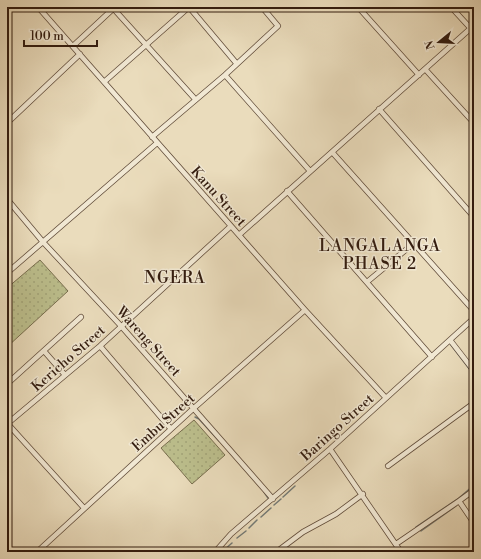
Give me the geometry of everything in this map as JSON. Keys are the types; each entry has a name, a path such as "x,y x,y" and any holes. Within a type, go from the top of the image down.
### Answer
{"street":[{"name":"Kanu Street","path":"38,7 305,310 386,398"},
{"path":"104,82 189,7 237,64"},
{"path":"152,137 195,98 237,64 278,26 262,7"},
{"path":"239,235 379,109 472,30 451,7"},
{"path":"73,46 114,8 195,98"},
{"path":"359,8 419,75"},
{"path":"7,123 80,54"},
{"path":"425,69 474,123"},
{"path":"225,74 310,171"},
{"path":"379,109 474,217"},
{"path":"7,272 157,143"},
{"path":"332,152 474,311"},
{"path":"287,191 432,357"},
{"name":"Wareng Street","path":"7,199 43,242 121,326 273,499"},
{"name":"Kericho Street","path":"7,424 100,346 231,226"},
{"path":"367,282 414,243"},
{"name":"Embu Street","path":"37,552 170,429 305,310"},
{"path":"7,384 81,317"},
{"name":"Baringo Street","path":"215,552 231,534 330,449 474,318"},
{"path":"450,340 474,371"},
{"path":"100,346 170,429"},
{"path":"44,351 65,375"},
{"path":"388,466 474,403"},
{"path":"7,424 84,508"},
{"path":"330,449 363,494 401,552"},
{"path":"396,544 474,490"},
{"path":"279,550 303,532 336,514 363,494"},
{"path":"459,501 474,523"}],"green space":[{"path":"40,260 68,291 7,347 7,288"},
{"path":"194,420 225,455 192,484 161,448"}],"waterway":[{"path":"451,345 474,375"},
{"path":"195,417 199,419 219,441"},
{"path":"416,527 459,498 474,485"},
{"path":"283,497 295,486"},
{"path":"264,492 268,498"},
{"path":"274,505 281,499"},
{"path":"421,531 456,506"},
{"path":"261,517 271,508"},
{"path":"249,528 257,520"},
{"path":"237,538 246,531"},
{"path":"224,550 232,543"}],"district":[{"name":"LANGALANGA PHASE 2","path":"380,254"},
{"name":"NGERA","path":"175,277"}]}
